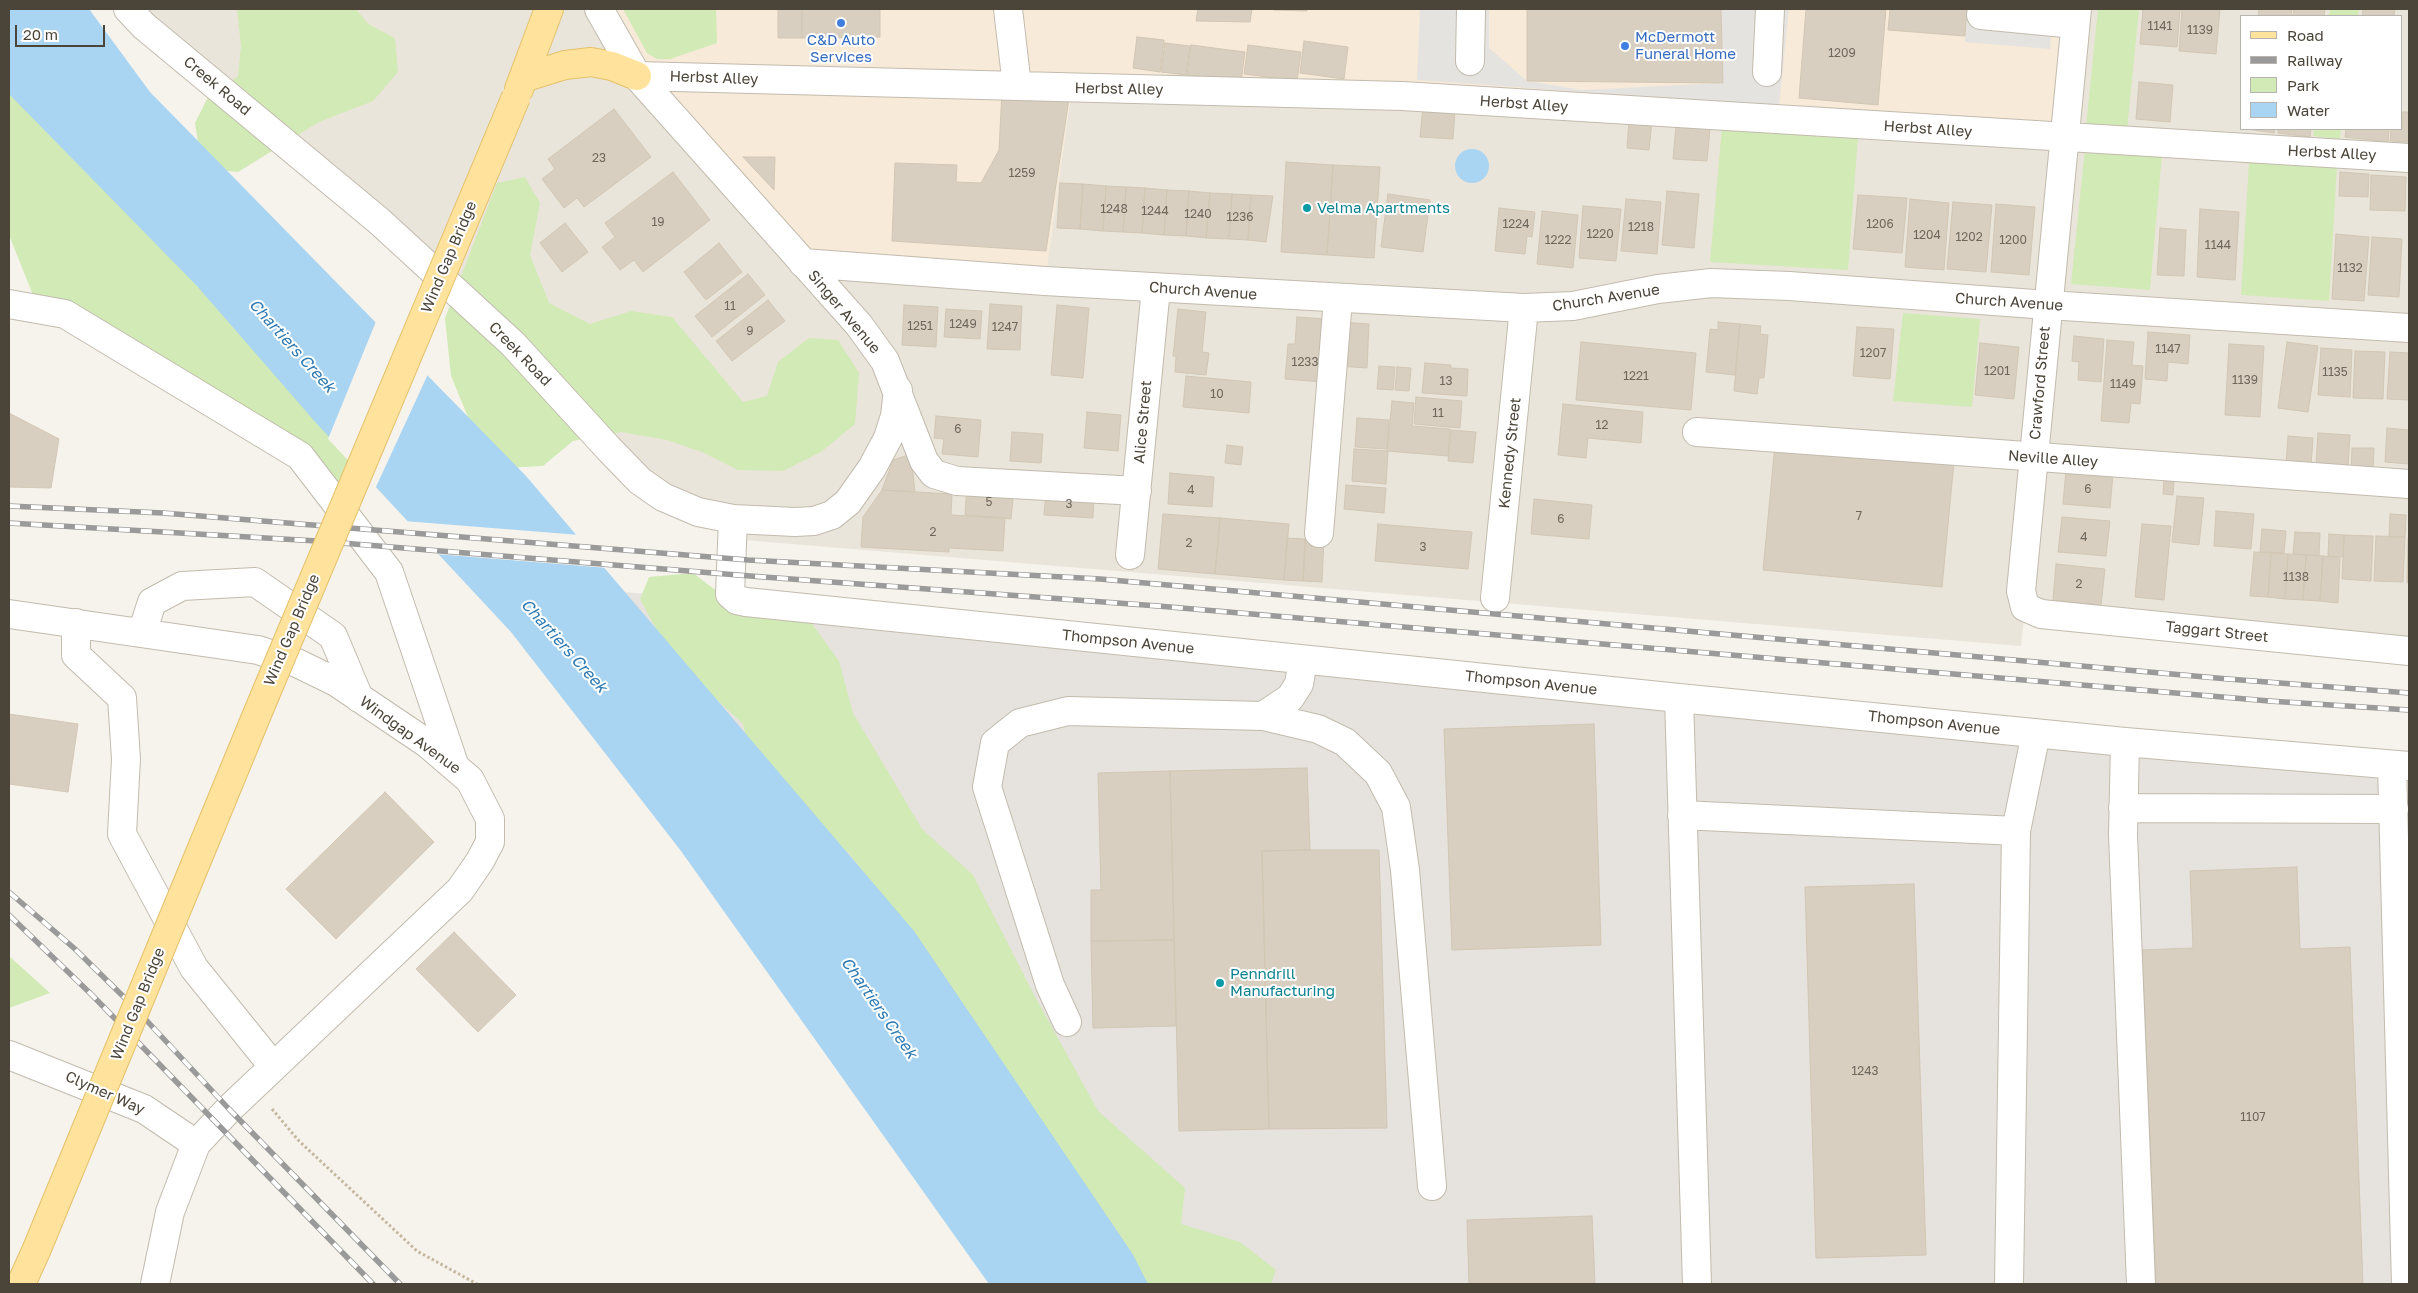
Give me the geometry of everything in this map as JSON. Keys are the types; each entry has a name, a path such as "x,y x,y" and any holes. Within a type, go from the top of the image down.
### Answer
{"main road":[{"name":"Wind Gap Bridge","path":"22,1284 258,712 520,88 549,9"},
{"path":"520,88 565,64 591,62 612,66 637,76"}],"street":[{"name":"Creek Road","path":"128,9 144,26 379,221 457,292 513,344 640,481 663,497 698,512 733,519 795,522 814,521 832,515 848,502 872,468 888,438 895,416 898,390"},
{"name":"Singer Avenue","path":"599,9 637,76 859,325 885,361 898,390 924,461 934,474 957,481 1137,491"},
{"path":"1008,9 1017,86"},
{"path":"1470,61 1471,9"},
{"path":"1767,72 1770,9"},
{"path":"1982,9 1982,15 2076,16"},
{"name":"Crawford Street","path":"2025,607 2021,591 2076,16"},
{"name":"Herbst Alley","path":"637,76 1402,96 2409,158"},
{"name":"Church Avenue","path":"803,263 1156,288 1524,308 1574,306 1658,289 1711,283 1789,286 2409,328"},
{"name":"Alice Street","path":"1130,555 1156,288"},
{"path":"1319,533 1338,299"},
{"path":"9,304 65,314 300,456 389,572 455,767"},
{"name":"Kennedy Street","path":"1495,598 1524,308"},
{"name":"Neville Alley","path":"1697,432 2409,484"},
{"name":"Thompson Avenue","path":"733,519 729,588 730,594 737,600 1679,698 2125,742 2401,766"},
{"path":"142,633 152,602 182,586 255,582 334,636 359,698"},
{"name":"Taggart Street","path":"2025,607 2041,614 2409,651"},
{"name":"Windgap Avenue","path":"9,614 258,650 297,663 336,682 428,744 470,780 490,819 490,842 480,861 460,890 229,1108 196,1144"},
{"path":"76,623 76,654 122,698 126,758 122,834 194,968 273,1066"},
{"path":"1263,716 1290,698 1299,684 1304,660"},
{"path":"1679,698 1697,1284"},
{"path":"1067,1022 1050,985 988,787 995,743 1020,723 1068,711 1263,716 1318,729 1345,742 1378,774 1396,807 1405,870 1432,1186"},
{"path":"2009,1284 2016,831 2036,733"},
{"path":"2125,742 2122,835 2141,1284"},
{"path":"2401,766 2394,809 2406,1284"},
{"path":"2123,808 2394,809"},
{"path":"1682,815 2016,831"},
{"name":"Clymer Way","path":"9,1055 144,1108 196,1144"},
{"path":"155,1284 170,1212 196,1144"}],"path":[{"path":"252,1086 299,1141 417,1251 477,1284"}],"shaded area":[{"path":"128,9 599,9 1045,280 1072,87 2077,9 2409,9 2409,651 2025,608 2021,646 732,539 698,512 608,448"},
{"path":"599,9 2077,9 2064,137 1072,87 1045,281 803,263"},
{"path":"1420,9 1489,9 1489,48 1527,81 1582,90 1723,83 1721,9 1789,9 1779,106 1417,80"},
{"path":"1968,9 2053,9 2050,49 1965,42"},
{"path":"574,588 746,602 2409,766 2409,1284 1065,1284"}],"green space":[{"path":"237,9 356,9 368,24 395,38 398,72 373,101 319,122 238,172 218,170 200,156 195,123 207,99 238,76 241,46"},
{"path":"623,9 716,9 717,43 670,59 657,59 647,53"},
{"path":"2098,9 2139,9 2127,130 2086,127"},
{"path":"2330,9 2359,9 2358,15 2329,15"},
{"path":"9,20 378,442 345,493 39,310 9,235"},
{"path":"1722,127 1858,136 1848,270 1710,262"},
{"path":"2314,130 2341,130 2340,139 2313,136"},
{"path":"2085,149 2162,155 2150,290 2071,284"},
{"path":"2249,162 2337,166 2329,301 2241,295"},
{"path":"525,177 540,203 530,255 549,303 590,324 631,311 672,317 743,402 767,396 778,362 809,338 838,340 859,373 855,424 821,452 783,471 738,470 702,452 667,440 621,432 573,441 543,466 505,468 483,453 451,376 445,318 497,183"},
{"path":"1903,313 1980,319 1972,407 1893,401"},
{"path":"693,573 747,614 810,621 839,661 853,713 922,829 973,875 1032,991 1098,1111 1185,1188 1181,1224 1240,1242 1276,1270 1271,1284 1125,1284 899,921 848,852 816,852 752,764 743,724 701,685 655,627 640,599 649,577"},
{"path":"9,956 50,993 9,1008"}],"water":[{"name":"Chartiers Creek","path":"9,9 89,9 150,92 526,476 914,931 1132,1253 1148,1284 989,1284 681,851 511,632 317,424 197,286 9,94"},
{"path":"1472,149 1484,154 1489,166 1484,178 1472,183 1460,178 1455,166 1460,154"}],"pier":[{"path":"377,319 429,372 375,489 328,439"},
{"path":"404,521 580,535 608,568 435,554"}],"building":[{"path":"778,9 802,9 802,38 778,38"},
{"name":"C&D Auto Services","path":"802,9 880,9 880,37 802,38"},
{"path":"1198,9 1252,9 1250,22 1196,21"},
{"path":"1307,9 1307,11 1273,10"},
{"name":"McDermott Funeral Home","path":"1527,9 1721,9 1723,83 1527,81"},
{"path":"1806,9 1886,9 1878,105 1799,98"},
{"path":"1890,9 1967,9 1965,36 1888,30"},
{"path":"2143,9 2180,9 2177,47 2140,44"},
{"path":"2182,9 2220,9 2216,54 2179,51"},
{"path":"2259,9 2292,9 2291,15 2258,15"},
{"path":"2294,9 2325,9 2324,15 2293,15"},
{"path":"2363,9 2395,9 2394,15 2362,15"},
{"path":"1137,37 1164,40 1160,72 1133,68"},
{"path":"1304,41 1348,47 1344,79 1300,73"},
{"path":"1165,43 1190,46 1186,75 1161,72"},
{"path":"1191,45 1245,52 1241,82 1187,75"},
{"path":"1248,45 1301,52 1297,81 1244,74"},
{"path":"2139,82 2173,85 2170,122 2136,119"},
{"path":"1002,91 1070,92 1046,251 892,241 895,163 957,165 956,182 981,183 999,150"},
{"path":"1423,107 1455,110 1453,139 1420,137"},
{"path":"614,109 651,157 584,207 577,198 564,208 542,179 555,169 548,159"},
{"path":"2403,112 2409,112 2409,142 2390,141 2391,130 2403,130"},
{"path":"1629,120 1652,121 1649,150 1627,148"},
{"path":"1676,126 1710,129 1707,161 1673,159"},
{"path":"2254,130 2275,130 2274,133"},
{"path":"2278,130 2311,130 2310,137 2278,133"},
{"path":"2346,130 2389,130 2388,142 2345,137"},
{"path":"743,157 775,157 774,190"},
{"name":"Velma Apartments","path":"1286,162 1333,165 1327,255 1281,252"},
{"name":"Velma Apartments","path":"1333,165 1380,167 1374,258 1327,255"},
{"path":"673,172 710,220 643,272 634,260 620,270 602,247 615,237 605,223"},
{"path":"2340,172 2369,174 2368,197 2339,196"},
{"path":"2371,175 2406,177 2405,211 2370,210"},
{"path":"1060,183 1083,184 1080,229 1057,228"},
{"path":"1083,184 1106,186 1103,231 1080,229"},
{"path":"1106,186 1126,187 1123,232 1103,231"},
{"path":"1126,187 1145,188 1142,233 1123,232"},
{"path":"1145,188 1167,190 1164,235 1142,233"},
{"path":"1167,190 1189,191 1186,236 1164,235"},
{"path":"1189,191 1210,193 1206,238 1186,236"},
{"path":"1667,191 1699,194 1694,248 1662,245"},
{"path":"1210,193 1232,194 1229,239 1206,238"},
{"path":"1232,194 1251,195 1248,240 1229,239"},
{"path":"1388,194 1430,200 1423,252 1381,247"},
{"path":"1251,195 1273,196 1266,242 1248,240"},
{"path":"1858,195 1907,198 1902,253 1853,249"},
{"path":"1626,199 1661,202 1657,254 1621,251"},
{"path":"1910,199 1949,203 1944,270 1905,267"},
{"path":"1953,202 1992,205 1986,272 1947,269"},
{"path":"1996,204 2035,207 2029,275 1991,272"},
{"path":"1583,206 1621,209 1616,261 1579,258"},
{"path":"1499,208 1535,212 1532,237 1527,236 1525,254 1495,251"},
{"path":"2200,209 2239,212 2235,280 2197,277"},
{"path":"1542,211 1578,215 1573,268 1537,264"},
{"path":"565,223 588,252 562,272 540,243"},
{"path":"2160,228 2186,230 2184,276 2157,275"},
{"path":"2336,234 2369,237 2364,301 2332,299"},
{"path":"2372,237 2402,239 2399,297 2368,295"},
{"path":"719,243 742,272 706,300 684,272"},
{"path":"748,274 765,295 712,337 695,316"},
{"path":"768,300 785,321 732,361 716,341"},
{"path":"990,304 1022,306 1020,350 987,349"},
{"path":"904,305 938,307 936,347 902,345"},
{"path":"1057,305 1089,308 1083,378 1051,375"},
{"path":"946,309 982,311 980,339 944,337"},
{"path":"1178,309 1206,312 1202,352 1209,353 1206,375 1175,372 1176,356 1173,356"},
{"path":"1297,317 1326,319 1322,382 1285,379 1288,344 1295,344"},
{"path":"1342,322 1369,324 1367,368 1339,366"},
{"path":"1718,322 1740,324 1735,375 1706,372 1710,329 1718,330"},
{"path":"1740,324 1761,326 1760,334 1768,335 1764,378 1759,378 1757,394 1734,391"},
{"path":"1857,327 1894,329 1890,379 1853,376"},
{"path":"2148,332 2190,335 2188,364 2168,362 2167,381 2145,379"},
{"path":"2074,336 2104,339 2101,382 2078,380 2079,362 2072,361"},
{"path":"2107,340 2134,342 2132,365 2143,366 2140,404 2131,403 2129,423 2101,421"},
{"path":"1581,342 1696,353 1691,410 1576,400"},
{"path":"2287,342 2318,346 2308,412 2278,408"},
{"path":"1980,343 2019,347 2014,399 1975,395"},
{"path":"2229,344 2264,346 2260,417 2225,415"},
{"path":"2321,348 2352,350 2350,397 2318,395"},
{"path":"2355,351 2385,352 2383,399 2353,398"},
{"path":"2390,352 2409,353 2409,400 2387,399"},
{"path":"1425,363 1451,365 1451,368 1468,369 1467,396 1422,393"},
{"path":"1379,366 1395,367 1393,390 1377,389"},
{"path":"1397,367 1411,368 1409,391 1395,390"},
{"path":"1186,376 1251,382 1249,413 1183,407"},
{"path":"1416,397 1462,401 1460,428 1414,424"},
{"path":"1392,401 1414,403 1412,426 1450,429 1448,456 1387,451"},
{"path":"1563,404 1643,412 1641,443 1588,438 1586,458 1558,455"},
{"path":"1087,412 1121,415 1118,451 1084,448"},
{"path":"9,413 59,439 51,488 9,487"},
{"path":"936,416 981,420 978,457 942,454 944,439 934,438"},
{"path":"1357,418 1389,420 1387,449 1355,447"},
{"path":"2387,428 2409,430 2409,464 2385,462"},
{"path":"1451,430 1476,432 1473,463 1448,461"},
{"path":"1012,432 1043,434 1041,463 1010,461"},
{"path":"2318,433 2350,435 2348,466 2316,464"},
{"path":"2288,436 2313,438 2311,466 2286,464"},
{"path":"1227,445 1243,447 1241,465 1225,463"},
{"path":"1775,445 1954,462 1942,587 1763,570"},
{"path":"2352,448 2374,448 2373,472 2351,472"},
{"path":"1354,449 1388,451 1386,484 1352,481"},
{"path":"911,454 915,492 882,490 893,460"},
{"path":"2066,470 2113,474 2110,508 2063,504"},
{"path":"1170,473 1214,477 1212,507 1168,504"},
{"path":"2164,480 2174,481 2173,495 2163,494"},
{"path":"967,485 1014,489 1011,519 965,515"},
{"path":"1346,485 1386,488 1384,513 1344,509"},
{"path":"882,490 952,494 951,515 1005,518 1003,551 949,548 949,552 861,547 863,517"},
{"path":"1046,491 1094,494 1093,518 1044,515"},
{"path":"2177,496 2204,498 2199,545 2172,542"},
{"path":"1534,499 1592,505 1589,539 1531,534"},
{"path":"2216,511 2254,514 2251,549 2214,546"},
{"path":"1163,514 1220,518 1215,574 1158,569"},
{"path":"2390,514 2406,515 2405,537 2389,537"},
{"path":"2062,517 2110,521 2106,556 2058,552"},
{"path":"1220,518 1289,524 1284,580 1215,574"},
{"path":"1378,524 1472,532 1468,569 1375,561"},
{"path":"2142,524 2171,526 2164,600 2135,597"},
{"path":"2262,529 2286,531 2284,553 2260,552"},
{"path":"2295,532 2320,533 2319,556 2293,554"},
{"path":"2329,534 2344,535 2343,557 2328,556"},
{"path":"2344,535 2373,536 2371,581 2342,579"},
{"path":"1306,536 1324,537 1322,582 1303,581"},
{"path":"2376,536 2405,537 2403,582 2374,581"},
{"path":"1287,538 1305,539 1303,581 1284,580"},
{"path":"2408,539 2409,583 2407,583"},
{"path":"2254,552 2271,553 2268,597 2250,596"},
{"path":"2271,553 2288,554 2285,599 2268,597"},
{"path":"2288,554 2306,555 2303,600 2285,599"},
{"path":"2306,555 2323,556 2320,601 2303,600"},
{"path":"2323,556 2340,558 2338,603 2320,601"},
{"path":"2056,564 2105,569 2101,605 2053,600"},
{"path":"9,714 78,724 68,792 9,784"},
{"path":"1594,724 1601,945 1452,950 1444,729"},
{"name":"Penndrill Manufacturing","path":"1307,768 1310,850 1262,851 1269,1129 1179,1131 1170,771"},
{"path":"1170,771 1174,940 1091,941 1091,890 1101,890 1098,773"},
{"path":"385,792 434,842 336,939 286,889"},
{"path":"1379,850 1387,1128 1269,1129 1262,851"},
{"path":"2297,867 2300,949 2350,947 2363,1284 2156,1284 2142,950 2193,948 2190,871"},
{"path":"1914,884 1926,1255 1816,1258 1805,887"},
{"path":"454,932 516,995 478,1032 416,969"},
{"path":"1174,940 1176,1026 1093,1028 1091,941"},
{"path":"1592,1216 1595,1284 1469,1284 1467,1220"}],"railway":[{"path":"9,506 163,513 748,560 1100,579 2228,679 2409,693"},
{"path":"9,523 317,541 750,576 1158,606 2269,701 2409,710"},
{"path":"9,892 75,949 134,1007 229,1109 400,1284"},
{"path":"9,915 92,995 373,1284"}],"place":[{"name":"C&D Auto Services","path":"841,23"},
{"name":"McDermott Funeral Home","path":"1625,46"},
{"name":"Velma Apartments","path":"1307,208"},
{"name":"Penndrill Manufacturing","path":"1220,983"}]}
